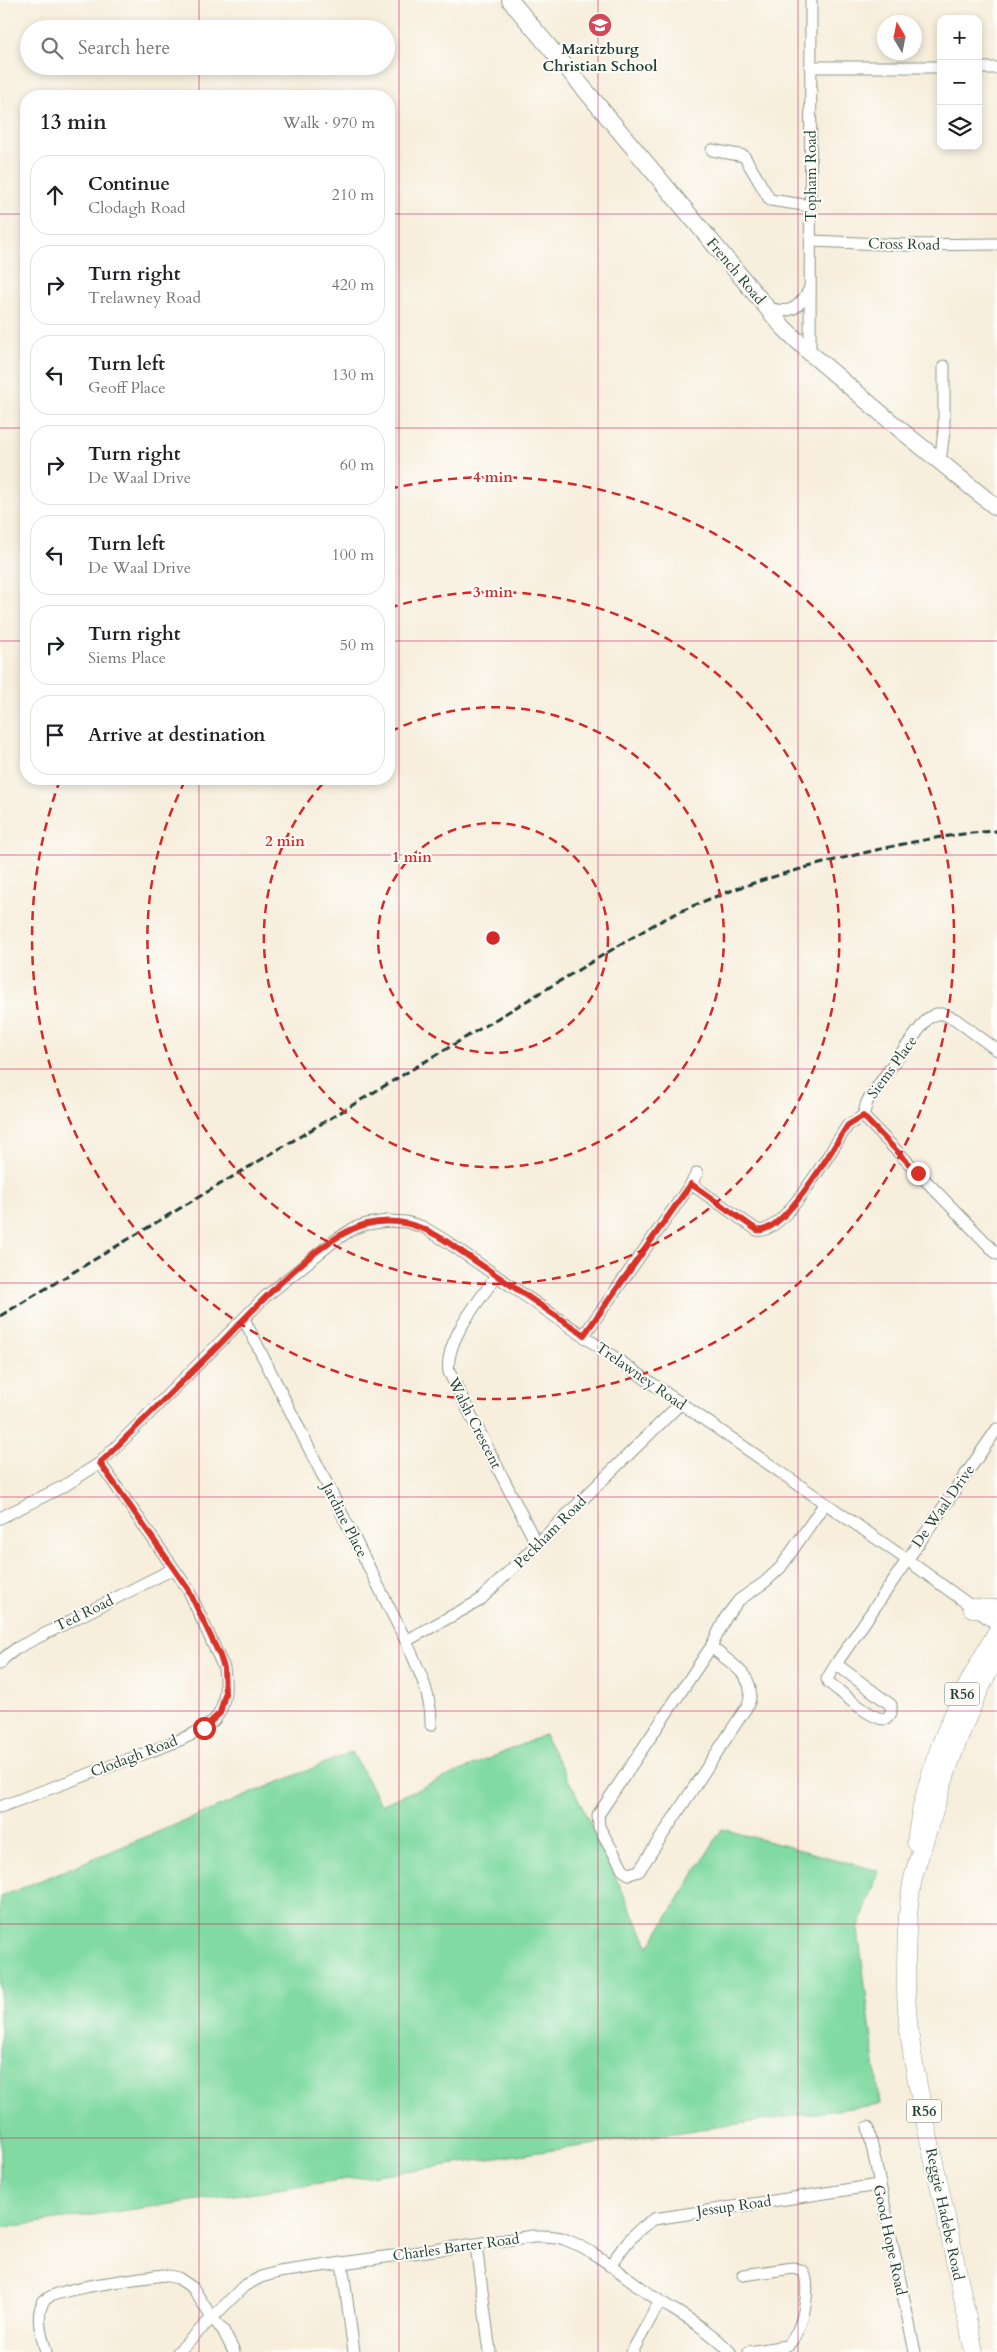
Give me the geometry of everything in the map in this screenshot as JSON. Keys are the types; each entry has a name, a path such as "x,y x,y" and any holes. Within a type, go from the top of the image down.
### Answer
{"main road":[{"path":"972,1608 997,1609"},
{"name":"Reggie Hadebe Road","path":"916,1868 914,1855 920,1806 934,1760 964,1691 997,1632"},
{"name":"Reggie Hadebe Road","path":"974,2352 916,2075 906,1989 907,1940 908,1918 916,1868 922,1856 948,1765 968,1716 995,1661"}],"street":[{"name":"French Road","path":"510,0 766,307 810,353 997,508"},
{"name":"Topham Road","path":"810,353 812,241 811,0"},
{"path":"810,67 937,67"},
{"path":"982,68 997,68"},
{"path":"712,150 744,156 770,200 811,206"},
{"name":"Cross Road","path":"812,241 906,245 997,244"},
{"path":"766,307 780,312 790,311 799,306 811,287"},
{"path":"940,462 944,431 944,366"},
{"name":"Siems Place","path":"997,1050 955,1019 943,1014 936,1014 927,1019 893,1064 867,1102 863,1116 997,1254"},
{"path":"691,1184 757,1230 768,1229 788,1213 848,1125 863,1116"},
{"path":"584,1335 697,1173"},
{"name":"Trelawney Road","path":"0,1518 64,1486 100,1463 265,1297 334,1240 354,1228 367,1224 387,1221 406,1222 423,1227 584,1335 680,1404 906,1559 997,1625"},
{"name":"Walsh Crescent","path":"496,1276 453,1341 448,1363 449,1372 537,1546"},
{"name":"Jardine Place","path":"244,1320 406,1641 428,1694 432,1710 431,1726"},
{"name":"Peckham Road","path":"406,1641 479,1601 680,1404"},
{"name":"De Waal Drive","path":"836,1664 906,1559 997,1429"},
{"name":"Clodagh Road","path":"0,1807 163,1746 204,1728 220,1713 225,1694 224,1668 188,1589 100,1463"},
{"path":"711,1647 748,1679 751,1697 748,1705 639,1871 628,1874 624,1871 598,1827 598,1815 711,1647 726,1616 739,1600 765,1582 781,1567 825,1503"},
{"name":"Ted Road","path":"0,1664 4,1658 17,1648 173,1569"},
{"path":"836,1664 891,1705 891,1713 886,1718 881,1719 828,1682 827,1679 836,1664"},
{"name":"Good Hope Road","path":"868,2127 878,2185 915,2352"},
{"name":"Jessup Road","path":"610,2266 635,2232 654,2219 878,2185"},
{"name":"Charles Barter Road","path":"178,2352 244,2286 279,2272 533,2236 555,2237 577,2245 660,2301 682,2313 708,2332 730,2352"},
{"path":"476,2245 490,2352"},
{"path":"342,2263 354,2352"},
{"path":"744,2275 792,2268 803,2271 807,2284 797,2336 791,2344 749,2352"},
{"path":"46,2352 39,2314 43,2302 54,2294 163,2274 178,2278 193,2288 212,2318 223,2330 234,2352"},
{"path":"632,2352 660,2301"}],"green space":[{"path":"544,1735 574,1790 649,1947 722,1829 879,1871 858,1930 880,2104 0,2228 0,1897 352,1752 381,1805"}],"railway":[{"path":"0,1316 655,924 677,913 722,894 768,878 815,865 917,841 997,831"}],"place":[{"name":"Maritzburg Christian School","path":"600,25"}],"route":[{"path":"204,1728 214,1721 220,1713 225,1694 226,1682 220,1656 188,1589 100,1463 265,1297 334,1240 354,1228 387,1221 406,1222 423,1227 584,1335 691,1184 757,1230 768,1229 773,1227 788,1213 848,1125 863,1116 918,1173"}]}
